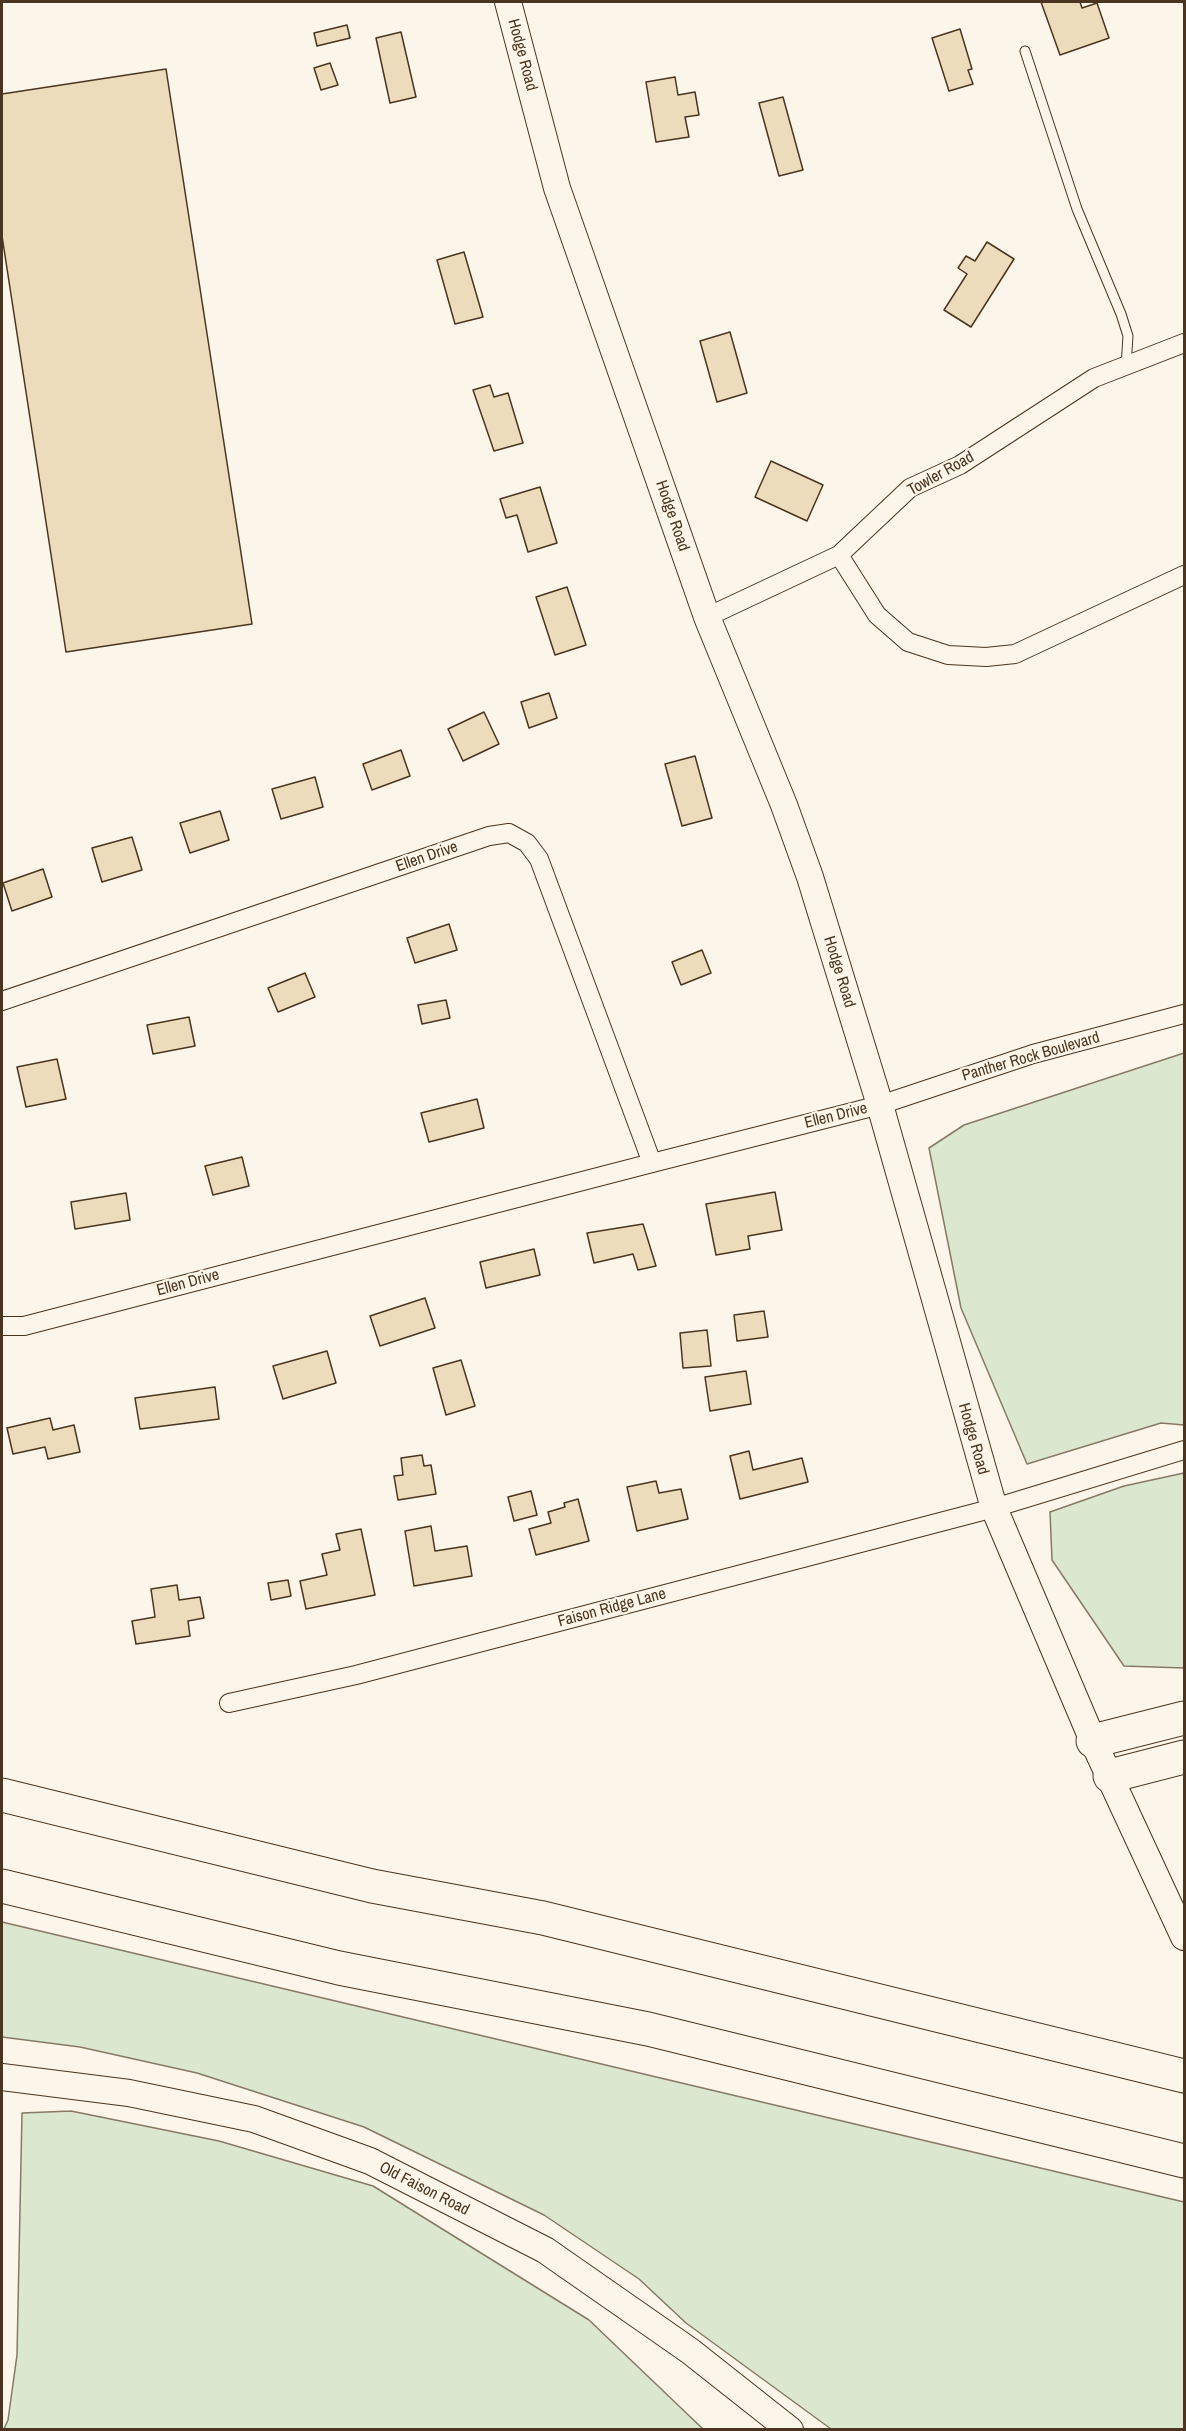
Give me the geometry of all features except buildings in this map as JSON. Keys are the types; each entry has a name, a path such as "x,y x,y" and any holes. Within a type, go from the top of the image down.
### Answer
{"highway":[{"path":"1093,1741 1185,1718"},
{"path":"1110,1776 1185,1757"},
{"path":"2,1795 372,1886 543,1918 1185,2076"},
{"path":"2,1886 339,1968 648,2029 1185,2161"}],"main road":[{"name":"Hodge Road","path":"508,2 557,188 707,617 807,867 880,1105 994,1508 1093,1741 1185,1937"},
{"name":"Old Faison Road","path":"2,2078 129,2093 254,2119 370,2162 545,2250 690,2350 790,2430"}],"street":[{"name":"Towler Road","path":"707,617 839,555 910,488 960,465 1094,378 1185,343"},
{"path":"839,555 877,615 908,642 948,655 986,657 1015,654 1185,575"},
{"name":"Ellen Drive","path":"2,1001 489,836 509,834 527,843 539,859 652,1163"},
{"name":"Panther Rock Boulevard","path":"880,1105 1033,1054 1185,1014"},
{"name":"Ellen Drive","path":"2,1326 24,1326 880,1105"},
{"name":"Faison Ridge Lane","path":"230,1703 356,1675 994,1508 1185,1450"}],"lane":[{"path":"1025,51 1077,209 1121,314 1128,336 1126,366"}],"green space":[{"path":"1184,1053 1184,1425 1161,1423 1027,1464 961,1308 929,1148 964,1125"},
{"path":"1184,1473 1184,1668 1124,1666 1052,1560 1050,1512 1124,1486"},
{"path":"2,1922 1184,2202 1184,2429 831,2429 686,2323 639,2279 544,2215 364,2127 197,2073 80,2047 2,2037"},
{"path":"71,2111 219,2141 373,2186 589,2320 703,2429 4,2429 8,2420 17,2355 22,2113"}]}
